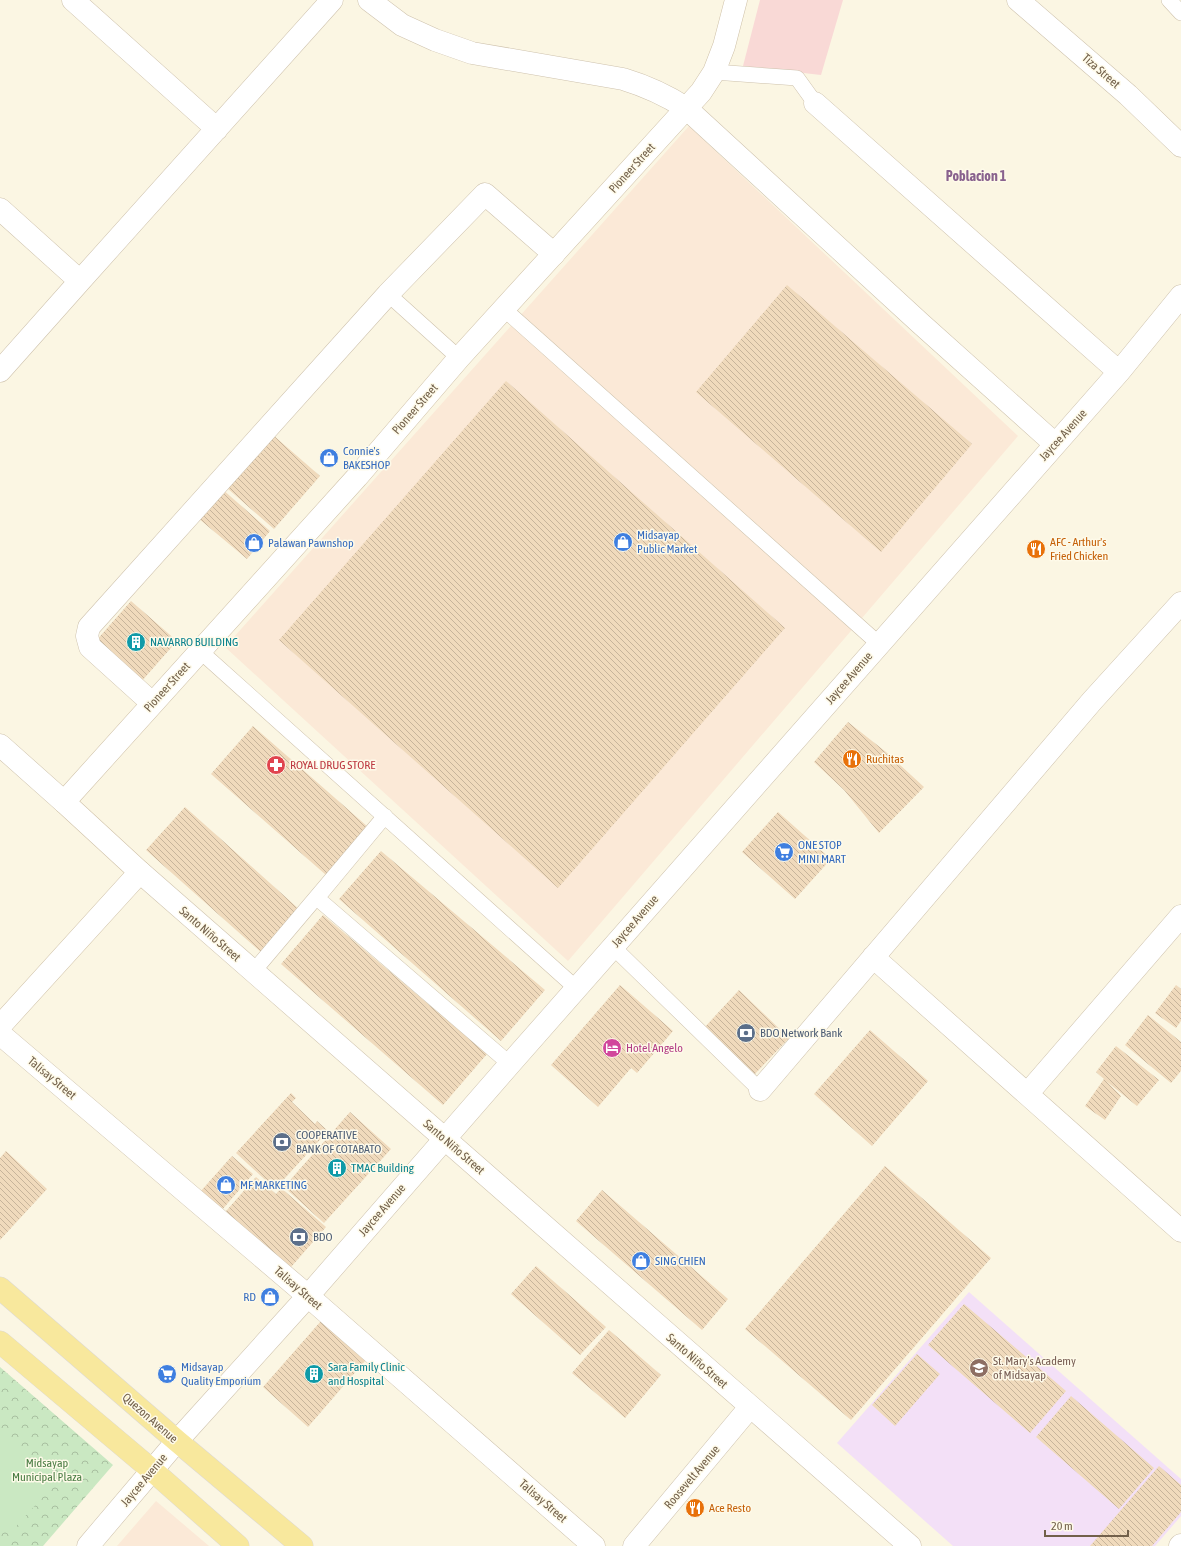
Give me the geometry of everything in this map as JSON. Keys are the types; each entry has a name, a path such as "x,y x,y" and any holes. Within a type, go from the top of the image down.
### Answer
{"main road":[{"name":"Quezon Avenue","path":"0,1288 302,1546"},
{"path":"0,1342 153,1471 238,1546"}],"street":[{"path":"73,0 217,128"},
{"path":"0,372 332,0"},
{"path":"368,0 402,25 442,43 472,53 624,79 652,88 669,96 686,108 920,323 1055,444"},
{"name":"Pioneer Street","path":"64,802 357,477 459,358 701,92 714,72 724,46 736,0"},
{"name":"Tiza Street","path":"1024,2 1128,95 1181,146"},
{"path":"815,103 1118,372"},
{"path":"152,703 90,647 87,636 89,627 388,294 485,194 554,254"},
{"path":"0,209 80,281"},
{"name":"Jaycee Avenue","path":"88,1546 178,1441 308,1296 576,988 1118,372 1181,296"},
{"path":"760,1090 1092,701 1181,603"},
{"name":"Santo Niño Street","path":"0,745 253,972 910,1546"},
{"path":"0,1026 140,872"},
{"path":"1028,1094 1181,916"},
{"path":"873,957 1180,1228"},
{"name":"Talisay Street","path":"0,1034 308,1296 594,1546"},
{"name":"Roosevelt Avenue","path":"634,1546 750,1407"}],"lane":[{"path":"1168,0 1181,13"},
{"path":"714,72 797,78 815,103"},
{"path":"388,294 459,358"},
{"path":"504,309 879,644"},
{"path":"200,651 576,988"},
{"path":"253,972 385,816"},
{"path":"385,816 317,898 510,1064"},
{"path":"613,947 760,1090"}],"shaded area":[{"path":"760,0 843,0 821,75 743,66"},
{"name":"Midsayap Public Market","path":"689,126 1018,436 568,961 225,647"},
{"name":"St. Mary’s Academy of Midsayap","path":"969,1292 1181,1479 1181,1516 1155,1546 953,1546 837,1443"},
{"path":"156,1501 209,1546 117,1546"}],"green space":[{"name":"Midsayap Municipal Plaza","path":"0,1367 113,1465 43,1546 0,1546"},
{"path":"0,1428 58,1480 11,1532 0,1522"}],"building":[{"path":"787,285 972,444 881,552 696,392"},
{"path":"506,381 785,628 558,888 279,640"},
{"path":"273,435 320,476 274,529 227,488"},
{"path":"222,489 270,531 247,559 198,518"},
{"name":"NAVARRO BUILDING","path":"131,601 177,641 141,682 95,642"},
{"path":"848,722 886,752 924,787 879,833 844,790 814,762"},
{"path":"253,726 368,827 326,875 211,774"},
{"path":"185,807 300,910 262,953 146,850"},
{"path":"778,812 831,859 795,899 742,852"},
{"path":"381,851 545,990 501,1041 339,899"},
{"path":"323,915 487,1054 443,1105 281,964"},
{"name":"Hotel Angelo","path":"620,985 673,1031 637,1073 631,1068 598,1107 551,1065"},
{"path":"1176,985 1181,989 1181,1021 1176,1028 1155,1013"},
{"name":"BDO Network Bank","path":"739,990 789,1038 754,1075 704,1028"},
{"path":"1148,1015 1181,1042 1181,1071 1171,1083 1125,1045"},
{"path":"870,1030 928,1081 872,1146 814,1094"},
{"path":"1116,1046 1159,1080 1137,1106 1106,1081 1121,1096 1105,1120 1085,1106 1104,1079 1096,1072"},
{"name":"COOPERATIVE BANK OF COTABATO","path":"291,1093 296,1098 292,1102 315,1124 317,1121 328,1131 275,1189 236,1153"},
{"name":"TMAC Building","path":"350,1112 391,1149 324,1223 284,1187"},
{"path":"6,1151 47,1189 0,1240 0,1158"},
{"path":"232,1156 253,1174 221,1211 200,1192"},
{"path":"885,1166 991,1258 851,1420 745,1329"},
{"path":"256,1177 276,1194 281,1188 326,1227 285,1274 220,1218"},
{"path":"602,1190 728,1299 702,1330 576,1221"},
{"path":"536,1266 606,1327 580,1355 511,1294"},
{"path":"964,1304 1066,1391 1030,1433 928,1345"},
{"name":"Sara Family Clinic and Hospital","path":"321,1321 365,1361 308,1427 263,1387"},
{"path":"609,1330 661,1375 625,1418 572,1373"},
{"path":"917,1354 940,1374 895,1426 872,1405"},
{"path":"1071,1396 1154,1468 1119,1509 1036,1437"},
{"path":"1159,1466 1181,1485 1181,1512 1152,1546 1090,1546"}],"place":[{"name":"Connie's BAKESHOP","path":"329,458"},
{"name":"Midsayap Public Market","path":"623,542"},
{"name":"Palawan Pawnshop","path":"254,543"},
{"name":"AFC - Arthur's Fried Chicken","path":"1036,549"},
{"name":"NAVARRO BUILDING","path":"136,642"},
{"name":"Ruchitas","path":"852,759"},
{"name":"ROYAL DRUG STORE","path":"276,765"},
{"name":"ONE STOP MINI MART","path":"784,852"},
{"name":"BDO Network Bank","path":"746,1033"},
{"name":"Hotel Angelo","path":"612,1048"},
{"name":"COOPERATIVE BANK OF COTABATO","path":"282,1142"},
{"name":"TMAC Building","path":"337,1168"},
{"name":"MF MARKETING","path":"226,1185"},
{"name":"BDO","path":"299,1237"},
{"name":"SING CHIEN","path":"641,1261"},
{"name":"RD","path":"270,1297"},
{"name":"St. Mary’s Academy of Midsayap","path":"979,1368"},
{"name":"Midsayap Quality Emporium","path":"167,1374"},
{"name":"Sara Family Clinic and Hospital","path":"314,1374"},
{"name":"Ace Resto","path":"695,1508"}],"district":[{"name":"Poblacion 1","path":"976,176"}]}
